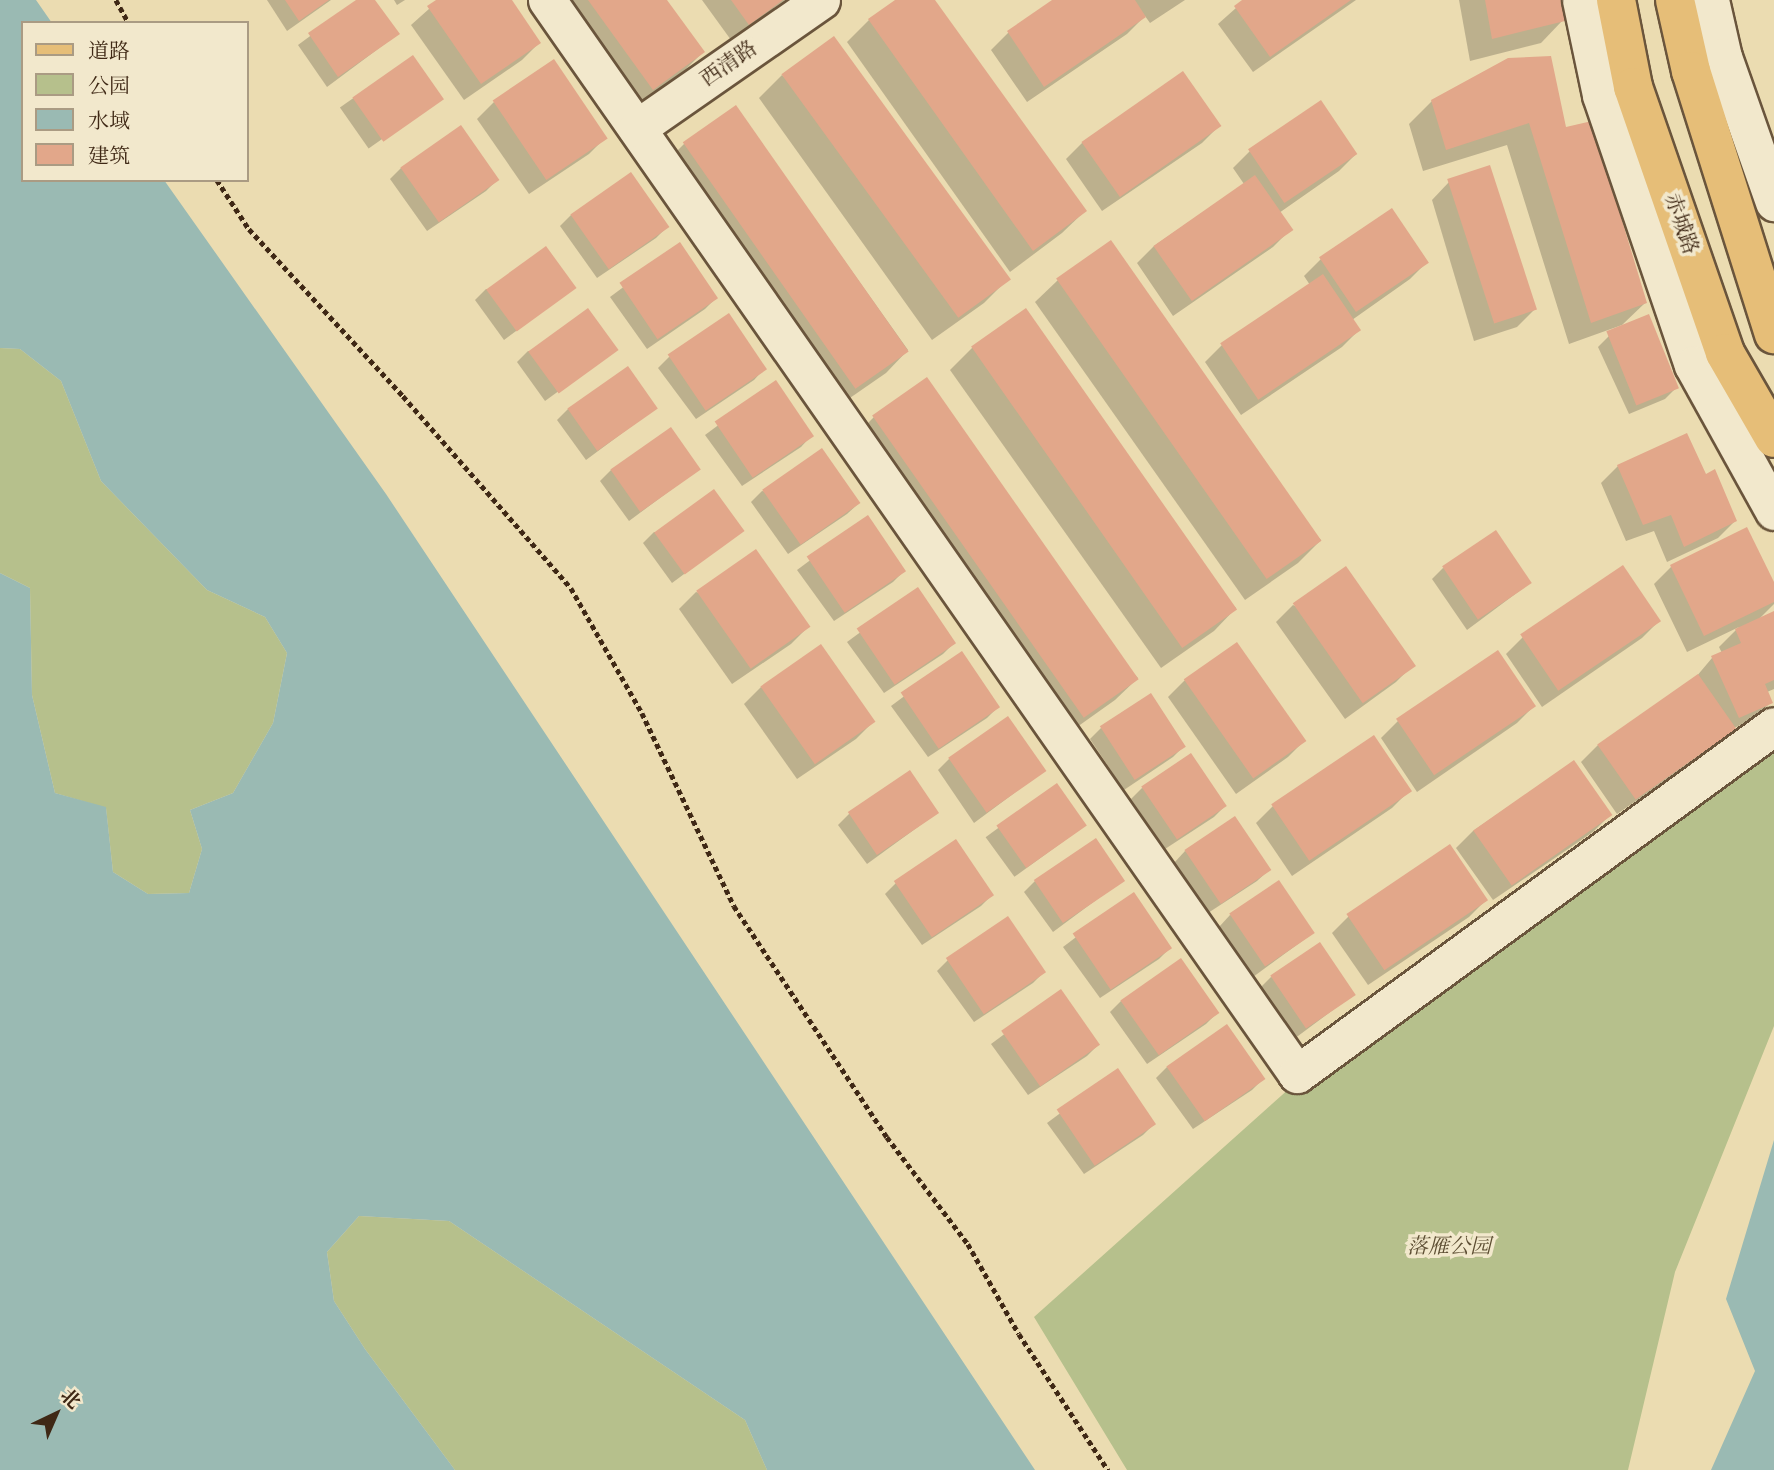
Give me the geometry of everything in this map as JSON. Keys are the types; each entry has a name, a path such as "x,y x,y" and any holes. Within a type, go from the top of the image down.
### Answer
{"main road":[{"name":"赤城路","path":"1616,0 1633,87 1725,353 1774,438"},
{"path":"1675,0 1691,71 1774,334"}],"lane":[{"path":"547,0 1297,1074 1774,726"},
{"name":"西清路","path":"636,128 821,0"},
{"path":"1581,0 1601,95 1693,365 1774,511"},
{"path":"1710,0 1723,57 1774,202"}],"path":[{"path":"116,0 128,21"},
{"path":"218,182 250,229 403,396 571,588 642,713 734,906 887,1137 968,1244 1019,1334 1108,1470"}],"green space":[{"path":"0,348 20,349 61,381 101,481 207,590 265,617 287,653 273,723 233,793 190,810 202,849 189,893 148,894 113,872 106,808 55,793 32,695 30,588 0,573"},
{"name":"落雁公园","path":"1774,743 1774,1026 1675,1272 1628,1470 1127,1470 1034,1317 1300,1079"},
{"path":"359,1216 449,1221 745,1420 767,1470 455,1470 365,1349 334,1301 327,1252"}],"water":[{"path":"0,0 36,0 51,21 21,21 21,182 165,182 386,494 1035,1470 767,1470 745,1420 449,1221 359,1216 327,1252 334,1301 365,1349 455,1470 0,1470 0,573 30,588 32,695 55,793 106,807 113,872 148,894 189,893 202,849 190,810 233,793 273,723 287,653 265,617 207,590 101,481 61,381 20,349 0,348"},
{"path":"1774,1140 1774,1470 1711,1470 1755,1371 1726,1299"}],"building":[{"path":"285,0 329,0 299,21"},
{"path":"356,0 375,0 400,34 338,77 308,33"},
{"path":"436,0 512,0 541,43 481,84 427,6"},
{"path":"588,0 667,0 705,52 653,90"},
{"path":"731,0 783,0 749,25"},
{"path":"895,0 935,0 1087,211 1033,251 868,19"},
{"path":"1052,0 1135,0 1146,17 1044,87 1007,31"},
{"path":"1242,0 1351,0 1270,57 1234,6"},
{"path":"1485,0 1561,0 1565,21 1492,39"},
{"path":"834,36 1011,280 958,318 781,74"},
{"path":"413,55 444,99 383,142 352,97"},
{"path":"1551,56 1566,127 1592,121 1647,303 1591,323 1529,123 1446,150 1431,100 1508,58"},
{"path":"554,59 608,139 546,180 493,100"},
{"path":"1183,71 1221,126 1120,197 1081,142"},
{"path":"1321,100 1357,154 1284,203 1248,149"},
{"path":"736,105 909,352 855,389 683,142"},
{"path":"461,125 499,180 439,222 400,167"},
{"path":"1490,165 1537,310 1494,323 1447,179"},
{"path":"631,172 669,227 609,269 570,214"},
{"path":"1255,175 1293,230 1192,301 1153,246"},
{"path":"1392,208 1429,263 1356,312 1319,257"},
{"path":"1111,240 1322,541 1267,579 1056,278"},
{"path":"680,242 718,298 658,339 619,283"},
{"path":"546,246 577,288 517,332 486,289"},
{"path":"1323,274 1361,330 1258,400 1220,343"},
{"path":"588,308 619,350 559,394 528,351"},
{"path":"1026,308 1237,609 1182,648 971,346"},
{"path":"729,313 767,369 706,411 668,354"},
{"path":"1649,314 1679,388 1636,405 1606,331"},
{"path":"628,366 658,409 597,451 567,408"},
{"path":"927,377 1139,679 1084,718 872,415"},
{"path":"776,380 814,436 753,478 715,421"},
{"path":"671,427 701,470 640,512 610,469"},
{"path":"1687,433 1706,474 1715,469 1737,521 1684,547 1671,515 1643,525 1617,465"},
{"path":"822,448 860,503 801,545 762,490"},
{"path":"714,489 745,531 685,575 654,532"},
{"path":"868,515 906,571 845,613 807,556"},
{"path":"1747,527 1774,582 1774,602 1704,636 1670,565"},
{"path":"1496,530 1532,583 1478,619 1442,566"},
{"path":"756,549 810,627 751,669 696,591"},
{"path":"1623,565 1661,621 1558,691 1520,634"},
{"path":"1346,566 1416,666 1363,703 1293,603"},
{"path":"918,587 956,643 895,685 857,628"},
{"path":"1774,611 1774,680 1765,684 1773,703 1739,718 1711,656 1741,643 1735,629"},
{"path":"1237,642 1306,741 1253,778 1184,679"},
{"path":"821,644 875,722 815,764 760,686"},
{"path":"1498,650 1536,706 1434,775 1396,719"},
{"path":"962,651 1000,707 939,749 901,692"},
{"path":"1698,674 1736,729 1636,799 1597,745"},
{"path":"1151,693 1186,747 1135,780 1100,726"},
{"path":"1008,716 1046,771 987,813 948,758"},
{"path":"1374,735 1412,791 1309,861 1271,804"},
{"path":"1191,753 1227,806 1177,840 1141,787"},
{"path":"1574,760 1612,815 1512,885 1473,831"},
{"path":"910,770 939,813 877,855 848,812"},
{"path":"1057,783 1087,826 1026,868 996,825"},
{"path":"1235,816 1271,870 1221,904 1184,850"},
{"path":"1096,838 1125,881 1063,923 1034,880"},
{"path":"956,839 994,895 932,937 894,881"},
{"path":"1450,844 1488,900 1384,970 1346,914"},
{"path":"1279,880 1315,933 1265,967 1229,914"},
{"path":"1134,892 1172,948 1111,990 1073,933"},
{"path":"1008,916 1046,972 984,1014 946,958"},
{"path":"1320,942 1356,995 1306,1029 1270,976"},
{"path":"1181,958 1219,1013 1159,1055 1120,1000"},
{"path":"1061,989 1100,1045 1040,1087 1001,1031"},
{"path":"1227,1024 1265,1079 1205,1121 1166,1066"},
{"path":"1118,1068 1156,1124 1095,1166 1057,1109"}]}
